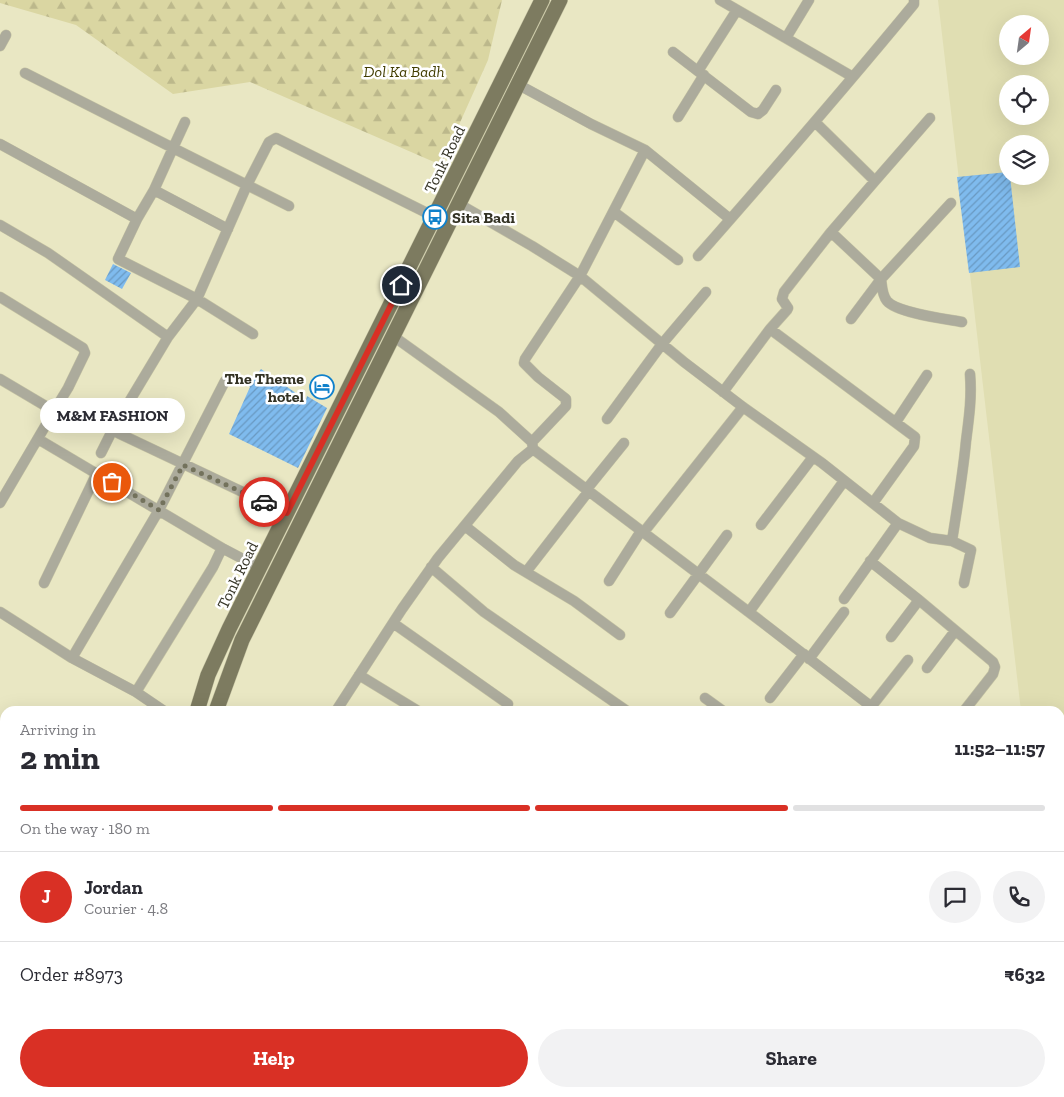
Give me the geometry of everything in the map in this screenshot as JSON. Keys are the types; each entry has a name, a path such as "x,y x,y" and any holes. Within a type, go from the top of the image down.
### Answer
{"main road":[{"name":"Tonk Road","path":"198,706 208,675 260,568 542,0"},
{"name":"Tonk Road","path":"218,706 242,640 560,0"}],"street":[{"path":"720,0 853,77"},
{"path":"786,38 809,0"},
{"path":"698,256 853,77 914,4 914,0"},
{"path":"678,117 737,10"},
{"path":"0,46 6,35"},
{"path":"673,52 751,112 758,114 776,90"},
{"path":"25,73 289,206"},
{"path":"519,85 591,124 645,150 730,219"},
{"path":"723,392 770,329 788,310 782,299 784,292 831,232 930,118"},
{"path":"185,122 154,190 137,219 118,259 197,299 253,334"},
{"path":"815,122 875,181"},
{"path":"101,453 114,427 168,337 197,299 247,185 269,142 276,138 449,224"},
{"path":"0,144 137,219"},
{"path":"339,706 392,623 431,568 566,406 566,399 524,363 524,359 580,276 645,150"},
{"path":"154,190 228,229"},
{"path":"850,319 881,279 951,203"},
{"path":"459,204 580,276 723,392 898,522 930,538 952,541 971,550 964,583"},
{"path":"614,212 678,260"},
{"path":"0,225 48,253 168,337"},
{"path":"831,232 881,279 883,294 887,301 897,309 962,322"},
{"path":"606,420 662,344 706,292"},
{"path":"0,297 83,348 85,353 68,388 0,503"},
{"path":"770,329 916,437 914,446 873,503"},
{"path":"394,336 498,412 532,445 587,491 699,574 870,706"},
{"path":"952,541 962,482 972,393 970,374"},
{"path":"896,422 927,375"},
{"path":"0,380 54,412"},
{"path":"72,658 159,510 225,381"},
{"path":"609,581 642,532 743,407"},
{"path":"114,427 118,433 287,513"},
{"path":"38,439 222,548 260,568"},
{"path":"526,572 624,443"},
{"path":"761,525 813,457"},
{"path":"44,583 97,473"},
{"path":"749,612 844,481"},
{"path":"844,599 898,522"},
{"path":"465,526 514,565 574,601 620,635"},
{"path":"670,613 727,535"},
{"path":"136,692 213,566 222,548"},
{"path":"870,561 993,662 995,667 993,674 968,706"},
{"path":"431,568 484,612 620,706"},
{"path":"892,637 919,600"},
{"path":"0,612 72,658 136,692 157,706"},
{"path":"770,698 844,612"},
{"path":"392,623 508,704"},
{"path":"927,668 955,631"},
{"path":"876,706 908,660"},
{"path":"359,675 408,706"},
{"path":"705,698 716,706"}],"shaded area":[{"path":"938,0 1064,0 1064,706 1020,706"}],"green space":[{"name":"Dol Ka Badh","path":"0,0 502,0 488,60 441,165 250,82 173,94 76,25 0,3"}],"building":[{"path":"999,173 999,185 1011,185 1020,267 969,273 957,177"},
{"path":"113,264 131,273 122,289 105,280"},
{"path":"261,369 306,400 307,396 327,408 298,468 229,434 249,386"}],"way so far":[{"path":"112,482 159,510 183,465 264,502"}],"place":[{"name":"Sita Badi","path":"435,217"},
{"name":"The Theme hotel","path":"322,387"},
{"name":"M&M FASHION","path":"112,482"}],"route":[{"path":"264,502 287,513 401,285"}]}
